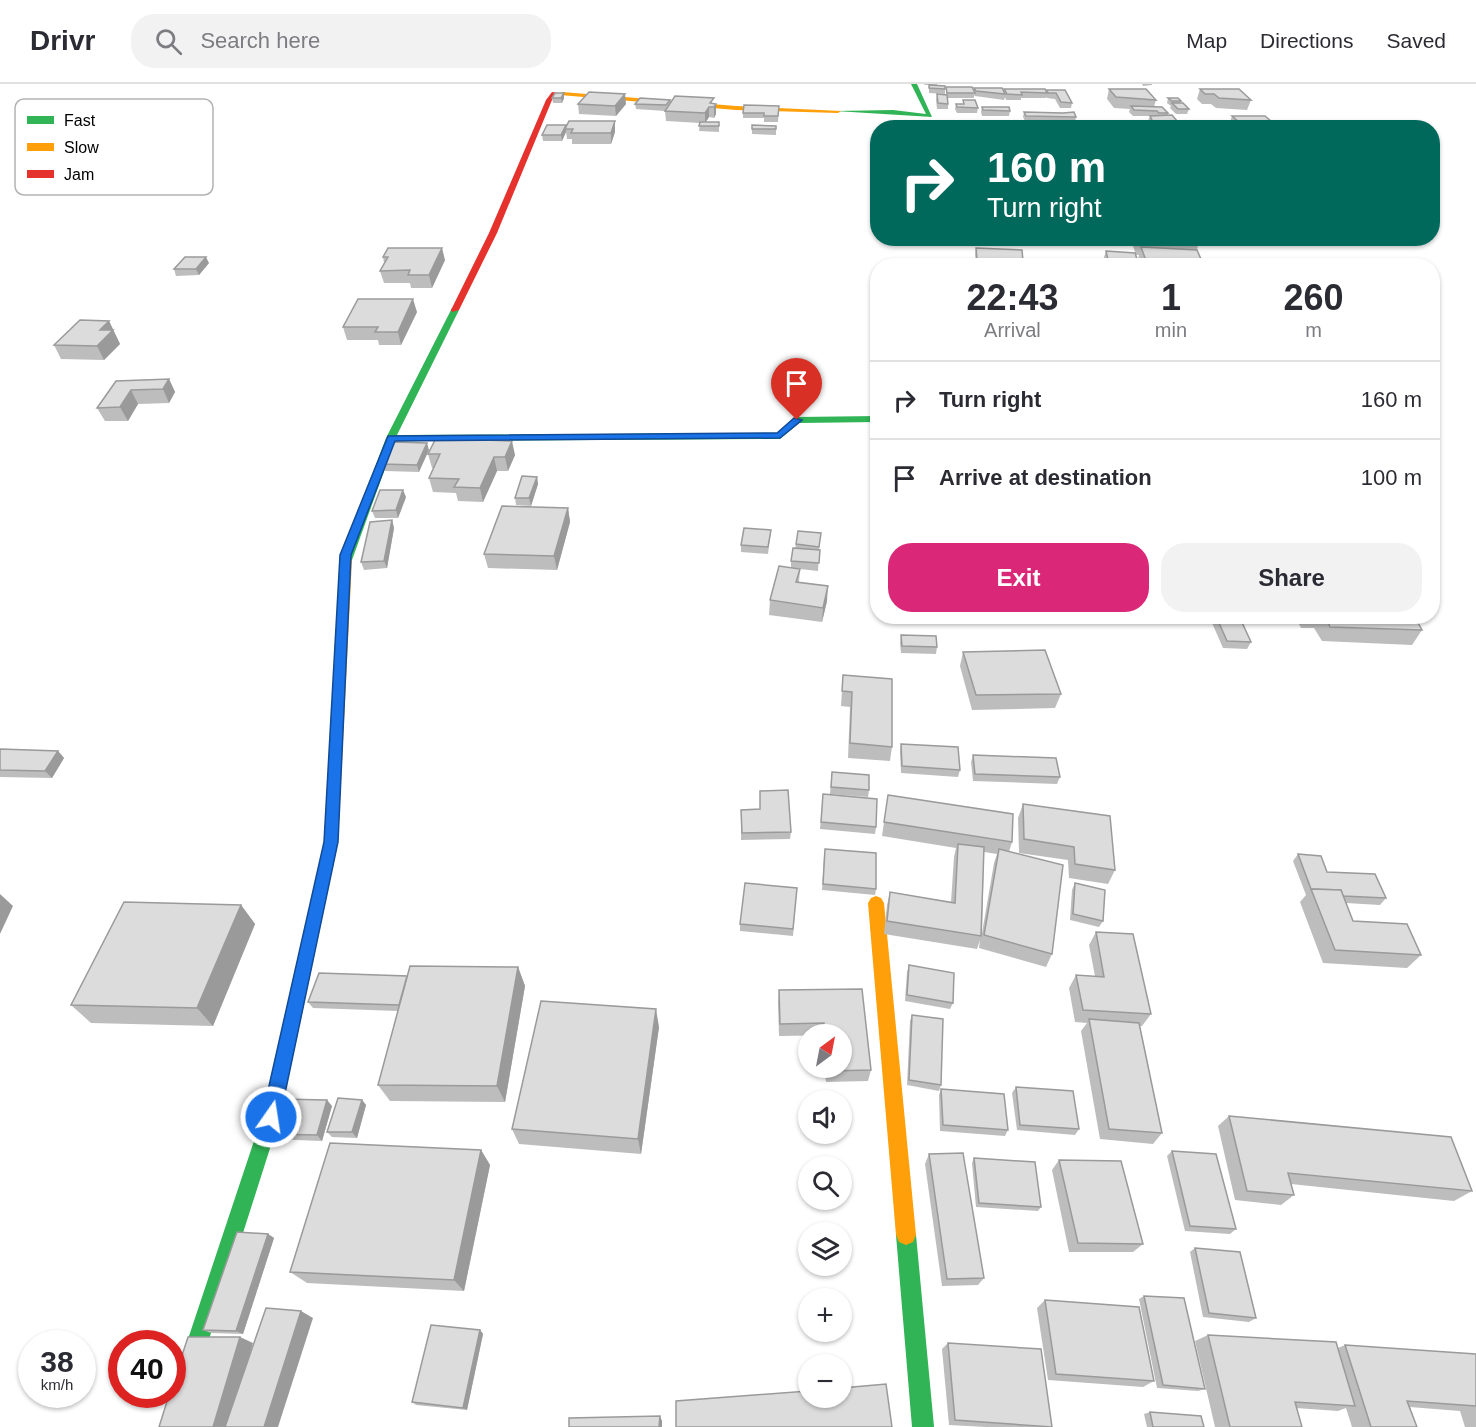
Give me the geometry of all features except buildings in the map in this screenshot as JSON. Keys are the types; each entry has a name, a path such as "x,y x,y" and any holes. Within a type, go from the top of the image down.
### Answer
{"street":[{"path":"170,1427 271,1117 331,842 346,555 391,438 493,233 549,100 554,93 736,108 893,112 930,116 914,84"},
{"path":"391,438 780,436 797,420 870,419"},
{"path":"876,903 922,1427"}],"traffic: fast":[{"path":"838,111 893,112 930,116 914,84"},
{"path":"346,560 391,438 455,310"},
{"path":"391,438 780,436 797,420 870,419"},
{"path":"170,1427 271,1117 296,1004"},
{"path":"906,1235 923,1427"}],"traffic: slow":[{"path":"562,94 736,108 838,111"},
{"path":"296,1004 331,842 346,560"},
{"path":"876,903 906,1235"}],"traffic: jam":[{"path":"455,310 493,233 549,100 554,93 562,94"}],"route":[{"path":"271,1117 331,842 346,555 391,438 780,436 797,420"}]}
